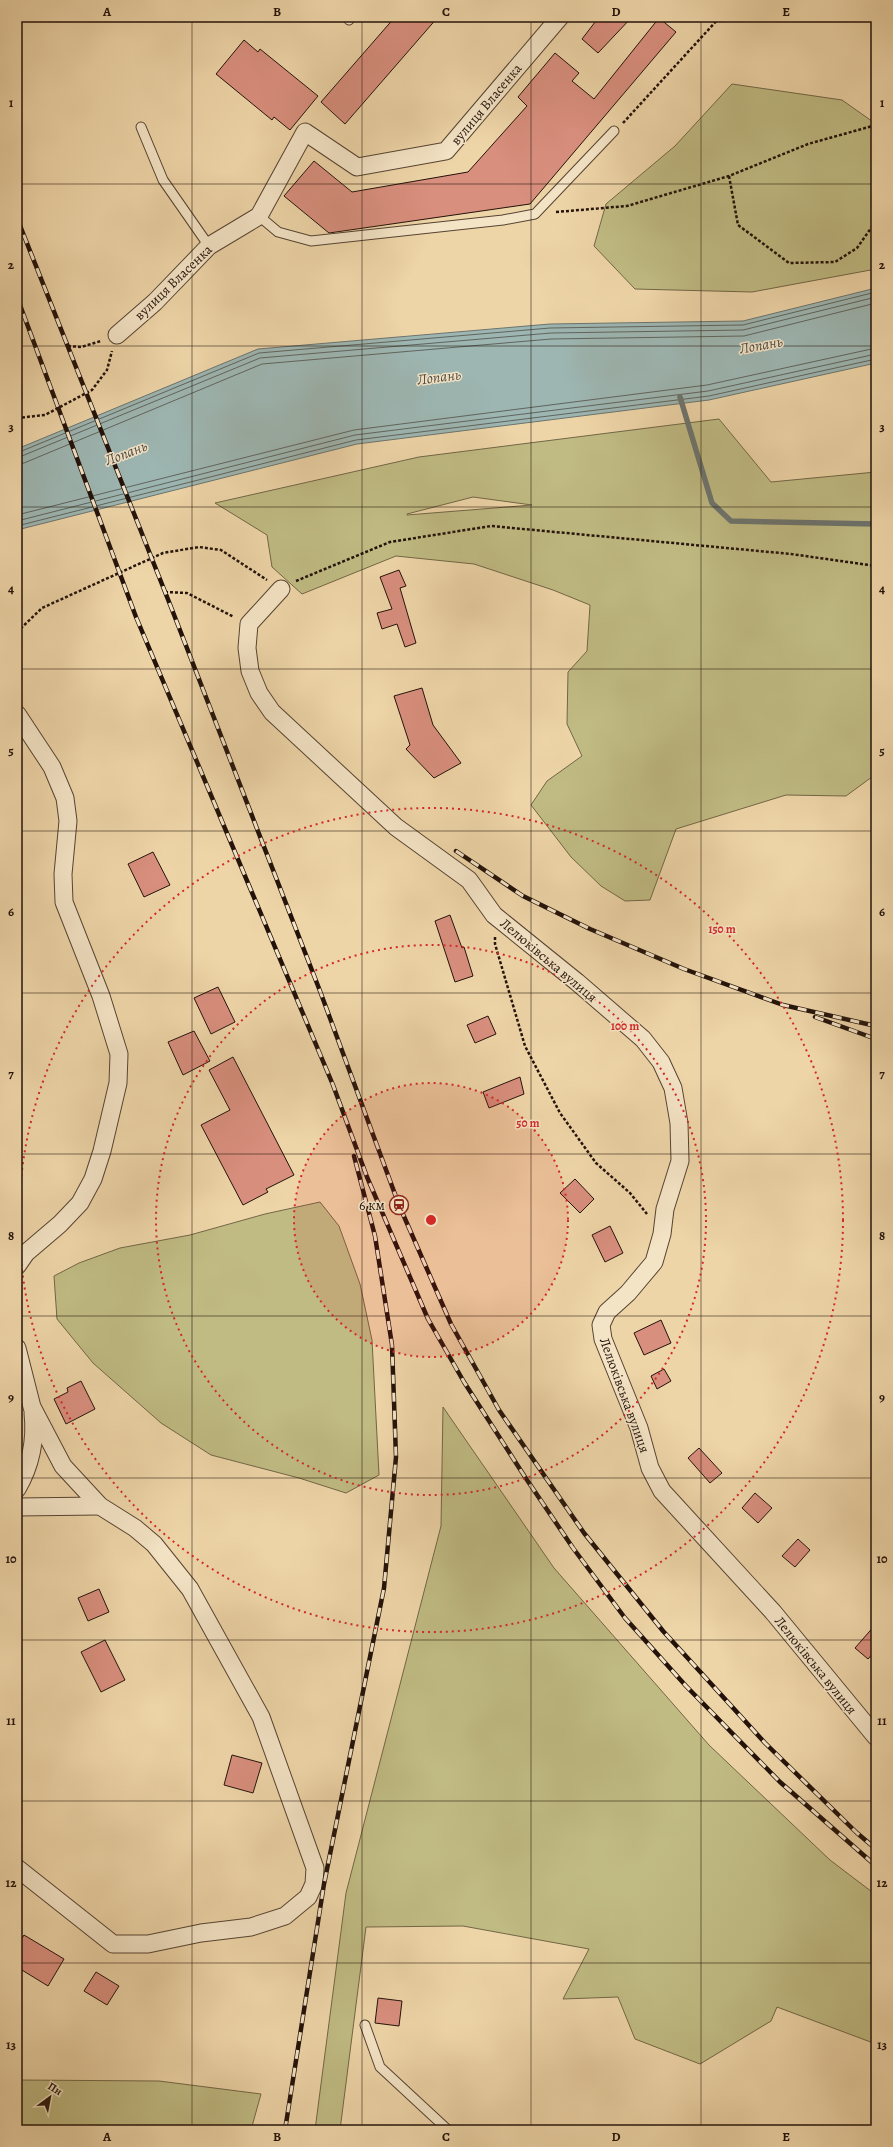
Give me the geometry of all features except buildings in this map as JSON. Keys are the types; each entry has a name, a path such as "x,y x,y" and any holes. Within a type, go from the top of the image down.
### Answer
{"street":[{"name":"вулиця Власенка","path":"117,336 155,302 210,246 259,216 305,132 357,167 446,152 560,17"},
{"path":"249,624 281,589"},
{"name":"Лелюківська вулиця","path":"249,624 247,648 250,671 258,693 272,712 396,827 469,880 494,915 577,982 643,1039 661,1062 673,1088 679,1123 680,1161 665,1209 662,1234 654,1262 628,1293 607,1312 601,1325 603,1339 640,1428 650,1468 662,1491 773,1612 876,1737"},
{"path":"17,714 52,767 65,798 68,821 63,874 64,902 101,996 119,1054 118,1083 102,1151 93,1179 80,1203 60,1224 26,1253 17,1266"},
{"path":"17,1348 32,1406 63,1466 100,1506 135,1528 154,1544 190,1589 262,1718 315,1868 314,1884 308,1897 285,1916 251,1927 201,1933 148,1944 113,1944 17,1868"},
{"path":"17,1489 30,1461 33,1443 32,1406"},
{"path":"17,1507 100,1506"}],"lane":[{"path":"141,127 163,180 210,246"},
{"path":"259,216 278,232 312,241 503,220 535,214 618,129"},
{"path":"365,2025 380,2067 448,2130"}],"path":[{"path":"618,129 720,17"},
{"path":"535,214 627,206 729,176 808,144 876,126"},
{"path":"729,176 738,225 789,263 835,262 857,248 876,221"},
{"path":"17,418 45,415 92,390 107,370 117,336"},
{"path":"68,346 82,347"},
{"path":"17,632 42,608 163,553 199,547 221,550 281,589 308,575 390,542 491,526 791,554 876,566"},
{"path":"165,592 187,593 249,624"},
{"path":"494,915 495,944 525,1046 560,1113 596,1162 630,1193 662,1234"}],"shaded area":[{"path":"732,84 842,100 876,124 876,269 752,292 635,289 594,246 606,204 675,146"},
{"path":"719,419 771,482 876,472 876,774 846,796 786,795 676,829 650,900 625,901 601,886 571,857 531,805 547,781 582,756 567,724 568,672 587,651 590,605 553,590 474,564 396,556 302,594 272,567 267,535 215,503 419,457","holes":["473,497 532,505 407,515"]},
{"path":"320,1202 339,1226 360,1284 372,1340 379,1475 346,1493 299,1478 211,1455 161,1423 93,1363 57,1319 54,1276 79,1263 120,1248 190,1235 265,1214"},
{"path":"443,1407 554,1568 709,1745 830,1860 876,1895 876,2044 777,2007 771,2021 700,2064 635,2039 618,1997 563,1999 589,1949 463,1926 366,1927 340,2130 315,2130 346,1893 441,1526"},
{"path":"17,2080 159,2081 261,2094 251,2130 17,2130"}],"water":[{"name":"Лопань","path":"876,288 876,363 709,400 357,444 17,530 17,449 258,349 550,324 743,321"}],"waterway":[{"path":"680,397 712,503 731,521 876,524"}],"railway":[{"path":"17,218 171,607 320,991 399,1205 451,1324 499,1410 584,1533 663,1631 765,1743 857,1833 876,1849"},
{"path":"17,297 136,617 333,1085 367,1177 428,1319 464,1382 525,1477 573,1548 625,1618 686,1686 780,1782 876,1866"},
{"path":"456,851 523,896 590,929 684,969 783,1005 876,1026"},
{"path":"815,1017 876,1039"},
{"path":"285,2130 324,1884 384,1588 396,1457 392,1345 375,1236 354,1156"}],"place":[{"name":"6 км","path":"399,1205"}]}
